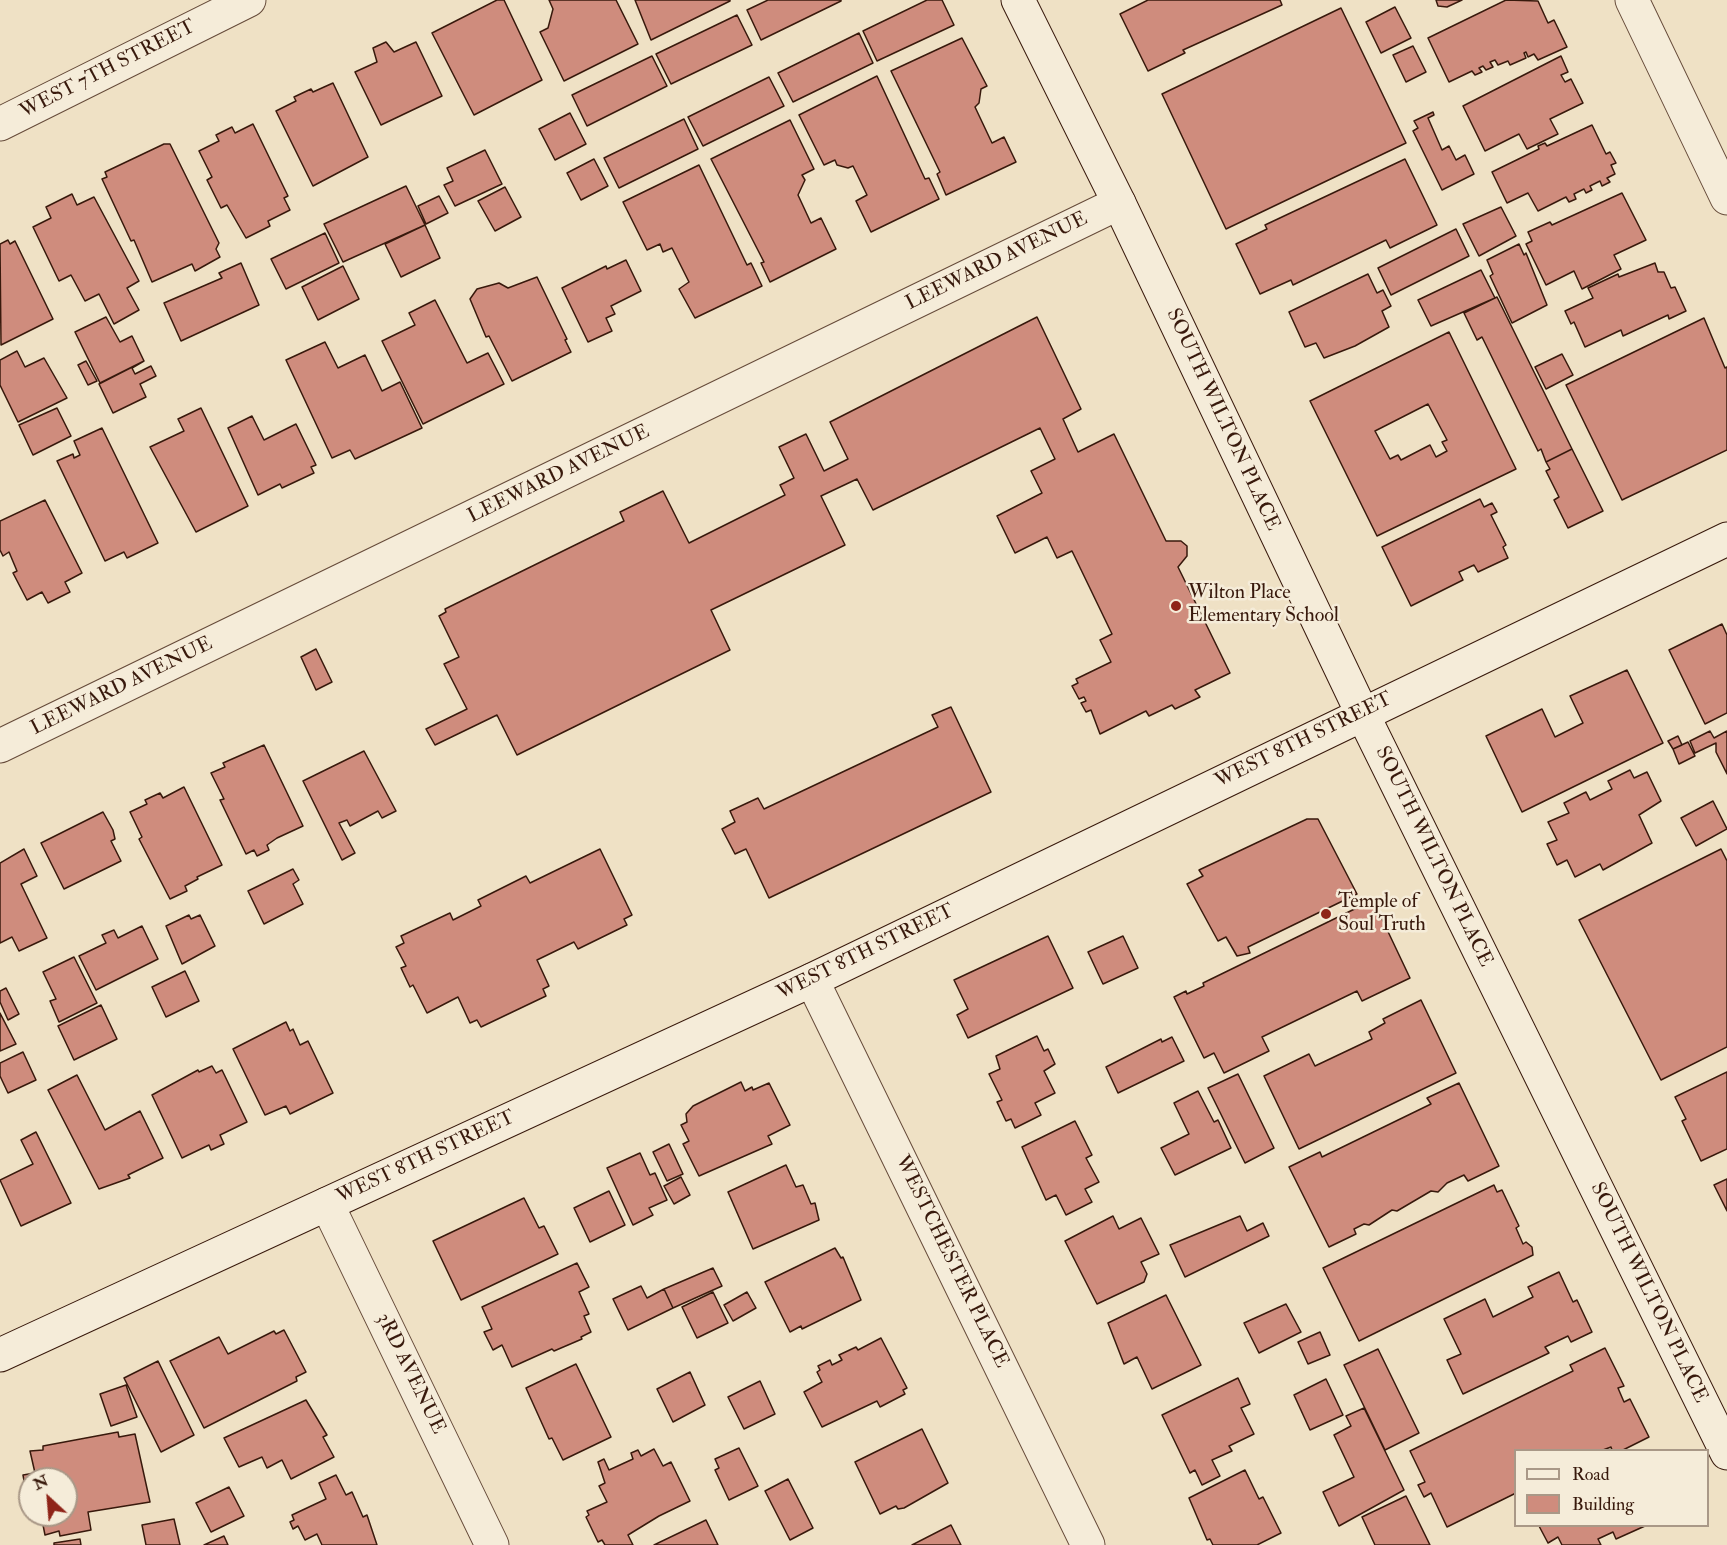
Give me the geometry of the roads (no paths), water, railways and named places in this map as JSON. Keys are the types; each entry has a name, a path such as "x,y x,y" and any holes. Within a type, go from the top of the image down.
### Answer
{"main road":[{"name":"WEST 7TH STREET","path":"0,124 249,0"},
{"name":"SOUTH WILTON PLACE","path":"1018,0 1119,203 1362,713 1727,1454"},
{"path":"1632,0 1727,198"},
{"name":"LEEWARD AVENUE","path":"0,746 1119,203"},
{"name":"WEST 8TH STREET","path":"0,1355 812,980 1727,539"},
{"name":"WESTCHESTER PLACE","path":"812,980 1088,1545"},
{"name":"3RD AVENUE","path":"327,1204 492,1545"}],"place":[{"name":"Wilton Place Elementary School","path":"1176,606"},
{"name":"Temple of Soul Truth","path":"1326,914"}]}
